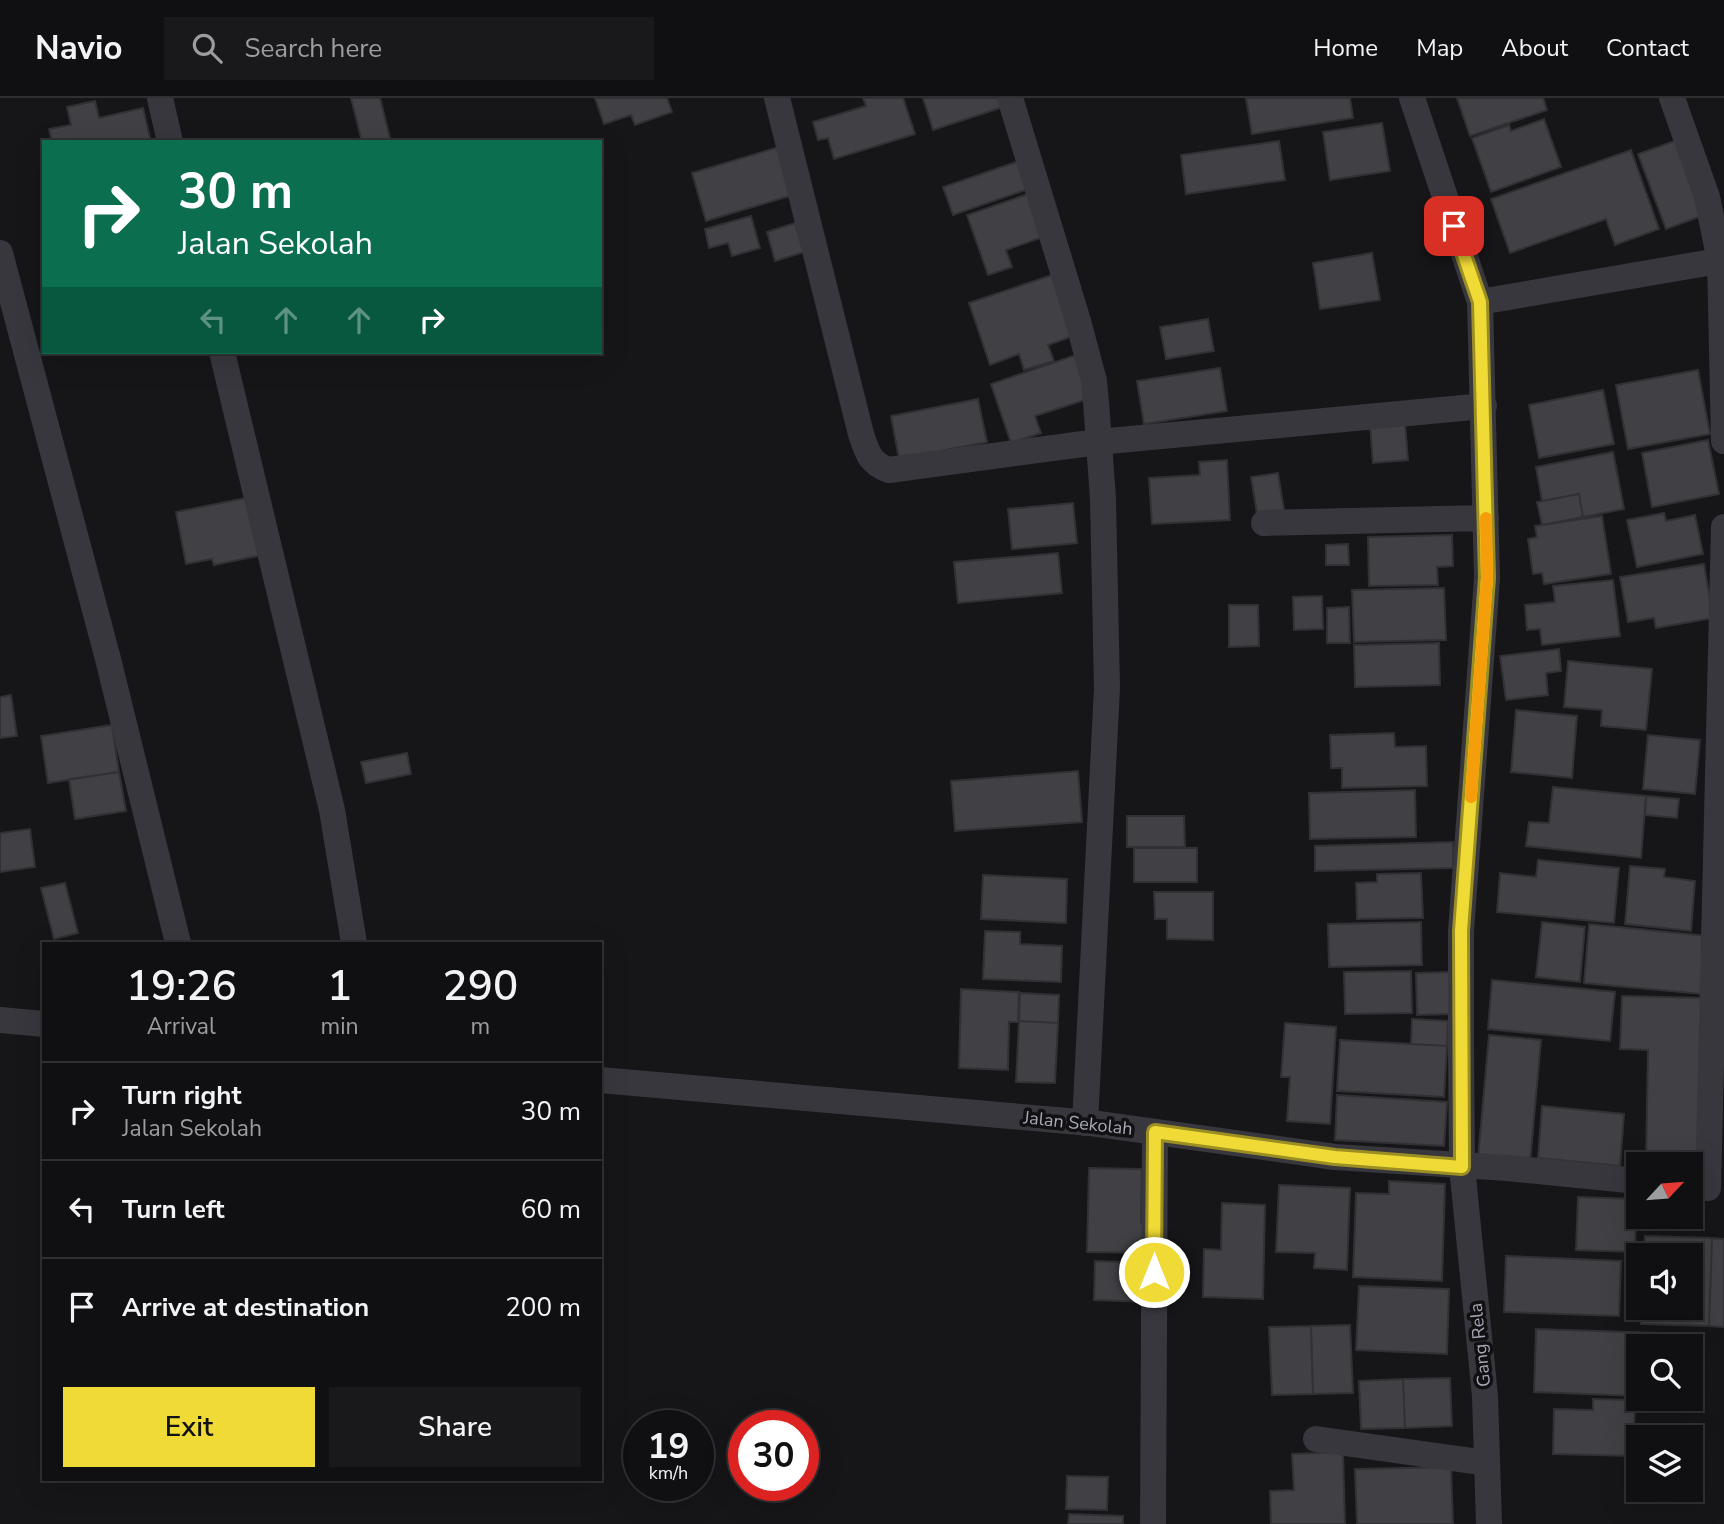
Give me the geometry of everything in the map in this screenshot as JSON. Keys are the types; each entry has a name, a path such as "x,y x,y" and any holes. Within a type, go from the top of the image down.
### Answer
{"street":[{"path":"160,98 170,140"},
{"path":"777,98 861,434 872,461 889,470 1098,442 1484,406"},
{"path":"1010,98 1094,381 1107,688 1085,1123"},
{"name":"Gang Rela","path":"1412,98 1480,302 1487,578 1461,931 1462,1167 1485,1396 1489,1524"},
{"path":"1672,98 1707,197 1722,261 1724,441"},
{"path":"0,253 108,659 178,942"},
{"path":"1480,302 1722,261"},
{"path":"222,354 332,810 354,942"},
{"path":"1265,523 1486,518"},
{"path":"1708,1188 1724,527"},
{"path":"0,1020 42,1024"},
{"name":"Jalan Sekolah","path":"602,1080 1085,1123 1335,1157 1507,1168 1626,1180"},
{"path":"1153,1524 1155,1132"},
{"path":"1316,1439 1488,1463"}],"building":[{"path":"351,98 380,98 390,140 362,140"},
{"path":"595,98 667,98 672,112 635,125 631,115 604,124"},
{"path":"863,98 903,98 915,134 834,159 828,138 818,140 813,122 866,106"},
{"path":"923,98 1000,98 1003,107 933,130"},
{"path":"1246,98 1350,98 1353,118 1252,134"},
{"path":"1457,98 1543,98 1547,110 1470,136"},
{"path":"95,101 99,118 143,108 151,140 52,140 49,129 71,125 67,107"},
{"path":"1544,119 1561,167 1491,192 1472,138 1509,125 1511,131"},
{"path":"1382,123 1390,171 1330,180 1323,132"},
{"path":"1683,138 1710,213 1666,229 1638,154"},
{"path":"1279,141 1285,180 1186,194 1181,155"},
{"path":"779,147 793,195 706,221 692,173"},
{"path":"1631,150 1659,229 1615,245 1606,219 1510,253 1491,199"},
{"path":"1022,160 1031,188 953,215 943,187"},
{"path":"1034,192 1049,235 1006,250 1012,267 988,275 967,215"},
{"path":"751,216 760,248 732,256 728,243 709,248 705,229"},
{"path":"795,223 804,252 775,261 767,232"},
{"path":"1372,253 1380,300 1320,309 1313,263"},
{"path":"1055,274 1076,335 1048,345 1054,361 1024,370 1019,354 990,365 969,303"},
{"path":"1208,319 1214,351 1166,359 1160,327"},
{"path":"1076,355 1091,398 1035,416 1041,433 1011,443 991,384"},
{"path":"1220,368 1227,411 1144,424 1137,381"},
{"path":"1698,370 1710,434 1628,449 1616,385"},
{"path":"1603,390 1614,444 1539,458 1529,405"},
{"path":"978,399 987,442 899,459 891,416"},
{"path":"1405,422 1408,460 1373,463 1370,424"},
{"path":"1708,440 1719,494 1652,507 1642,453"},
{"path":"1613,452 1624,509 1583,517 1579,494 1542,501 1536,467"},
{"path":"1227,460 1230,520 1152,524 1149,478 1200,475 1199,462"},
{"path":"1278,473 1284,510 1257,514 1251,477"},
{"path":"1579,494 1583,517 1542,525 1537,502"},
{"path":"251,497 262,555 214,565 212,559 186,564 176,512"},
{"path":"1073,503 1077,543 1012,549 1008,509"},
{"path":"1664,513 1666,521 1695,515 1703,554 1637,567 1627,520"},
{"path":"1602,516 1611,574 1544,584 1542,573 1533,574 1528,539 1537,537 1535,526"},
{"path":"1452,535 1453,566 1437,567 1438,585 1369,586 1368,537"},
{"path":"1348,544 1349,565 1326,565 1326,545"},
{"path":"1058,553 1062,593 958,603 954,562"},
{"path":"1704,564 1713,618 1656,628 1654,618 1628,622 1620,577"},
{"path":"1613,580 1620,636 1542,645 1540,629 1527,630 1525,605 1555,602 1553,586"},
{"path":"1444,588 1446,640 1354,642 1352,590"},
{"path":"1322,596 1323,629 1294,630 1293,597"},
{"path":"1229,605 1258,605 1259,646 1229,647"},
{"path":"1349,607 1350,643 1327,643 1327,608"},
{"path":"1439,643 1440,685 1355,687 1354,645"},
{"path":"1559,649 1561,671 1546,673 1548,695 1506,700 1500,656"},
{"path":"1568,661 1652,669 1646,730 1601,726 1602,710 1564,707"},
{"path":"11,695 17,736 0,738 0,697"},
{"path":"1516,710 1577,716 1572,778 1511,772"},
{"path":"112,725 119,772 48,783 41,736"},
{"path":"1394,733 1395,747 1426,746 1427,786 1342,788 1342,768 1331,768 1330,735"},
{"path":"1648,735 1700,740 1695,794 1643,789"},
{"path":"407,753 411,774 366,783 361,762"},
{"path":"1078,771 1082,822 955,831 951,781"},
{"path":"119,772 126,811 75,819 69,779"},
{"path":"1553,787 1646,796 1641,858 1526,846 1529,822 1549,823"},
{"path":"1415,790 1416,837 1310,839 1309,793"},
{"path":"1646,796 1679,799 1677,818 1645,815"},
{"path":"1127,816 1184,816 1185,847 1127,847"},
{"path":"30,829 35,867 0,872 0,833"},
{"path":"1453,842 1453,868 1315,871 1315,846"},
{"path":"1134,848 1197,848 1197,882 1134,882"},
{"path":"1538,860 1619,868 1614,923 1497,912 1500,873 1536,877"},
{"path":"1630,866 1665,869 1664,877 1695,881 1691,931 1625,924"},
{"path":"1421,873 1423,918 1357,919 1356,883 1377,882 1377,874"},
{"path":"983,875 1067,879 1066,923 981,919"},
{"path":"65,883 78,933 54,939 41,888"},
{"path":"1154,892 1213,892 1213,940 1167,939 1167,919 1155,919"},
{"path":"1421,922 1422,965 1329,967 1328,924"},
{"path":"1542,922 1585,927 1580,982 1536,977"},
{"path":"1589,924 1707,936 1702,994 1584,983"},
{"path":"985,931 1020,932 1020,944 1062,946 1061,982 983,979"},
{"path":"1411,971 1412,1013 1345,1014 1344,972"},
{"path":"1450,972 1451,1014 1417,1015 1416,973"},
{"path":"1492,980 1615,992 1610,1041 1488,1029"},
{"path":"961,989 1019,992 1018,1022 1009,1022 1008,1070 959,1068"},
{"path":"1020,993 1059,995 1058,1023 1019,1021"},
{"path":"1622,996 1705,998 1701,1152 1646,1152 1648,1050 1620,1049"},
{"path":"1412,1019 1448,1021 1447,1046 1411,1044"},
{"path":"1019,1021 1058,1023 1055,1083 1016,1082"},
{"path":"1285,1023 1336,1027 1330,1124 1287,1121 1290,1077 1281,1077"},
{"path":"1489,1035 1541,1040 1530,1163 1478,1158"},
{"path":"1340,1040 1447,1046 1444,1097 1337,1091"},
{"path":"1337,1095 1447,1102 1444,1146 1335,1140"},
{"path":"1542,1106 1624,1114 1620,1166 1538,1158"},
{"path":"1089,1168 1142,1169 1141,1223 1153,1223 1152,1253 1087,1252"},
{"path":"1389,1181 1445,1184 1442,1281 1353,1277 1356,1193 1389,1194"},
{"path":"1279,1185 1350,1188 1347,1270 1314,1268 1315,1253 1276,1252"},
{"path":"1578,1197 1626,1199 1626,1229 1635,1229 1635,1243 1626,1243 1626,1252 1576,1250"},
{"path":"1222,1203 1265,1205 1263,1299 1203,1297 1204,1249 1221,1250"},
{"path":"1645,1236 1712,1238 1709,1326 1641,1324 1641,1320 1703,1320 1703,1243 1645,1243"},
{"path":"1712,1238 1724,1239 1724,1327 1709,1326"},
{"path":"1506,1256 1621,1261 1619,1316 1504,1312"},
{"path":"1095,1261 1151,1263 1149,1302 1094,1300"},
{"path":"1359,1286 1449,1289 1447,1354 1356,1350"},
{"path":"1350,1325 1353,1393 1313,1394 1311,1326"},
{"path":"1311,1326 1313,1394 1272,1395 1269,1327"},
{"path":"1536,1329 1659,1333 1626,1334 1626,1396 1534,1392"},
{"path":"1450,1378 1452,1426 1405,1428 1403,1379"},
{"path":"1403,1379 1405,1428 1361,1429 1359,1381"},
{"path":"1593,1399 1626,1400 1626,1411 1635,1411 1634,1425 1626,1425 1626,1456 1553,1454 1554,1409 1593,1410"},
{"path":"1343,1452 1345,1524 1271,1524 1270,1491 1294,1490 1292,1454"},
{"path":"1451,1467 1453,1524 1357,1524 1355,1469"},
{"path":"1067,1476 1108,1477 1107,1510 1066,1509"},
{"path":"1069,1514 1123,1516 1123,1524 1068,1524"}],"slow traffic":[{"path":"1471,797 1487,578 1486,518"}],"route":[{"path":"1154,1272 1155,1132 1335,1157 1462,1167 1461,931 1487,578 1480,302 1454,226"}]}
